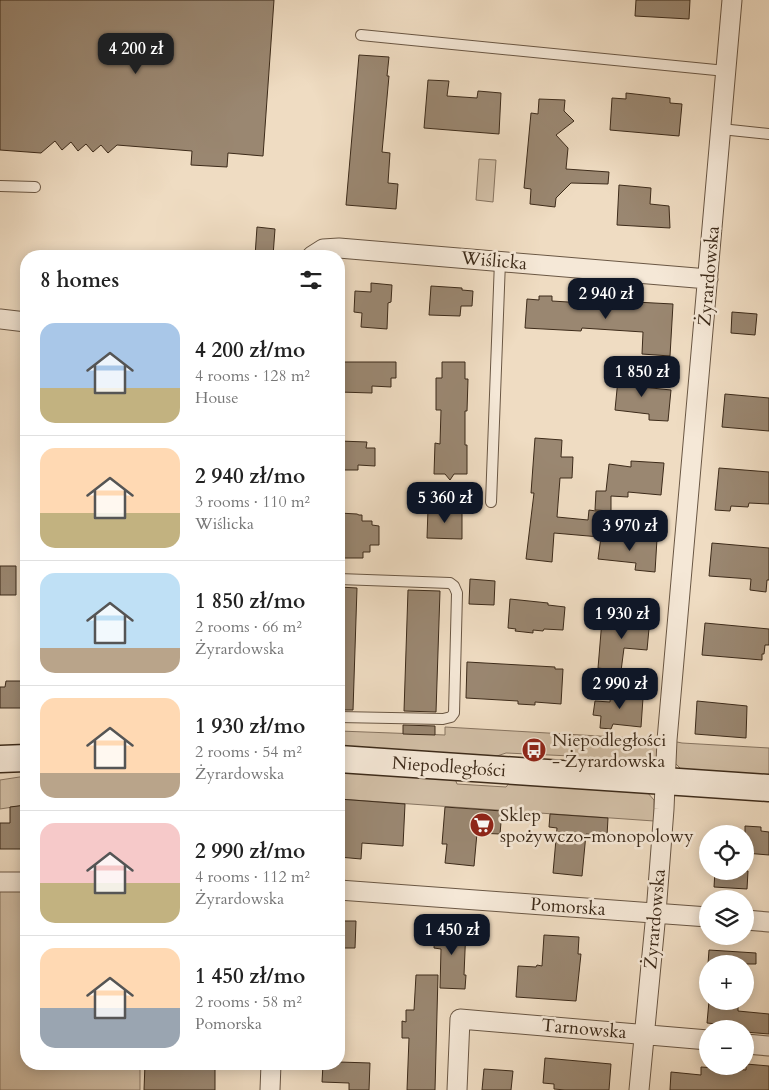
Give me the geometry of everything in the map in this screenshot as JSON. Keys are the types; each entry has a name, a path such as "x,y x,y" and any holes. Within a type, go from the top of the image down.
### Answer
{"street":[{"name":"Żyrardowska","path":"639,1090 656,913 667,740 732,0"},
{"name":"Wiślicka","path":"321,250 339,248 708,279"},
{"path":"0,320 20,322"},
{"name":"Niepodległości","path":"345,759 769,788"},
{"path":"0,882 20,882"},
{"name":"Pomorska","path":"345,890 699,917"},
{"path":"754,921 769,922"},
{"name":"Tarnowska","path":"457,1090 460,1019 699,1039"},
{"path":"754,1045 769,1046"},
{"path":"270,1090 271,1070"}],"lane":[{"path":"361,35 726,70"},
{"path":"721,129 769,134"},
{"path":"0,186 35,187"},
{"path":"492,502 500,261"},
{"path":"345,579 450,583 457,592 454,713 451,717 443,720 345,717"}],"shaded area":[{"path":"479,159 496,160 493,202 476,200"},
{"path":"445,727 769,748 769,779 681,769 673,758 657,757 653,764 647,768 609,767 571,756 506,753 485,760 345,750 345,731 445,735"},
{"path":"345,768 454,776 457,784 506,787 512,780 647,792 654,800 654,821 345,799"},
{"path":"20,777 20,806 0,809 0,780"},
{"path":"0,882 20,882 20,1070 140,1070 140,1090 0,1090"}],"building":[{"path":"0,0 274,0 263,156 228,153 227,167 191,165 192,151 117,145 108,153 101,145 93,152 86,144 78,151 71,142 62,150 55,141 41,153 0,150"},
{"path":"636,0 690,0 689,19 635,16"},
{"path":"359,55 389,57 382,152 390,153 388,183 398,184 396,209 346,205"},
{"path":"428,80 449,81 447,96 477,98 478,91 501,93 499,134 424,128"},
{"path":"626,93 670,98 670,103 682,104 679,136 610,130 612,98 626,99"},
{"path":"539,99 565,100 564,111 574,121 556,135 568,148 566,169 609,172 608,184 571,183 556,198 555,207 530,204 531,189 524,188 531,113 538,114"},
{"path":"619,185 651,188 650,204 669,206 670,228 617,225"},
{"path":"257,227 275,229 273,250 255,250"},
{"path":"371,283 392,285 391,302 388,303 387,329 361,327 362,313 354,312 355,291 371,292"},
{"path":"431,286 462,288 462,290 473,291 472,306 461,306 460,316 429,315"},
{"path":"539,296 552,296 552,301 616,305 616,301 673,304 670,356 642,354 643,332 582,328 581,331 525,328 527,299 539,300"},
{"path":"732,312 757,314 755,335 731,333"},
{"path":"345,362 396,362 396,378 391,378 391,387 372,386 372,393 345,392"},
{"path":"442,362 465,362 465,379 468,379 467,411 465,411 467,474 454,474 450,480 445,474 434,474 435,443 440,444 441,410 436,410 436,378 442,378"},
{"path":"619,369 633,370 632,386 671,390 668,421 649,420 649,414 615,410"},
{"path":"725,394 769,398 769,431 722,427"},
{"path":"535,438 562,440 561,457 573,457 572,478 560,478 557,517 588,520 589,510 603,512 600,537 554,533 552,562 526,559 534,493 531,493"},
{"path":"345,441 367,442 366,448 375,448 375,466 358,465 358,470 345,470"},
{"path":"631,461 664,463 661,495 628,492 628,497 611,496 611,511 595,510 596,491 606,491 609,464 631,467"},
{"path":"719,468 769,472 769,504 749,503 748,507 731,506 730,511 715,510"},
{"path":"428,509 462,509 462,539 427,538"},
{"path":"345,513 362,515 362,521 372,521 372,525 379,526 379,545 370,545 370,552 363,552 363,558 345,558"},
{"path":"601,537 630,540 631,537 657,539 655,572 635,570 636,563 598,559"},
{"path":"712,543 769,548 769,580 767,580 766,592 750,590 751,579 709,576"},
{"path":"0,566 16,566 16,595 0,595"},
{"path":"470,579 495,581 494,605 469,604"},
{"path":"345,587 357,588 353,710 345,710"},
{"path":"408,590 440,591 436,712 404,711"},
{"path":"510,599 548,603 548,605 565,607 563,630 533,630 533,633 515,631 516,629 508,628"},
{"path":"623,616 650,618 647,650 624,648 621,671 598,668 602,620 623,622"},
{"path":"705,623 769,629 769,645 765,645 762,660 702,655"},
{"path":"467,662 563,669 561,704 535,702 535,705 518,704 518,701 466,698"},
{"path":"6,681 20,681 20,708 0,708 0,687 5,687"},
{"path":"611,688 627,690 627,696 643,698 641,727 613,724 611,729 600,728 601,716 593,715 595,701 610,702"},
{"path":"697,701 747,706 746,738 695,734"},
{"path":"403,725 435,726 435,735 403,734"},
{"path":"345,799 405,804 403,846 362,843 361,859 345,858"},
{"path":"20,806 20,849 0,849 0,823 10,823 10,807"},
{"path":"445,807 502,811 500,834 477,833 474,866 445,863 447,844 442,844"},
{"path":"550,814 608,818 607,836 586,834 582,876 553,873 557,828 549,827"},
{"path":"754,827 761,827 761,831 769,832 769,855 754,854"},
{"path":"714,880 748,880 747,889 714,887"},
{"path":"345,921 356,921 355,948 345,948"},
{"path":"435,926 466,927 465,989 440,988 441,949 434,948"},
{"path":"544,935 579,937 578,954 581,954 576,1001 516,997 518,966 542,966"},
{"path":"709,950 756,953 756,964 754,964 754,955 709,955"},
{"path":"416,975 438,975 435,1090 407,1090 409,1038 402,1038 402,1021 406,1022 406,1010 414,1010"},
{"path":"708,1010 738,1010 769,1014 769,1034 754,1033 754,1020 707,1020"},
{"path":"545,1058 611,1064 609,1090 554,1089 554,1084 543,1083"},
{"path":"345,1062 370,1063 369,1090 349,1090 349,1083 322,1082 323,1070 345,1070"},
{"path":"754,1065 769,1066 769,1090 670,1090 671,1072 699,1075 754,1075"},
{"path":"484,1069 513,1071 511,1090 482,1090"},
{"path":"145,1070 215,1070 215,1090 144,1090"}],"place":[{"name":"Niepodległości - Żyrardowska","path":"534,750"},
{"name":"Sklep spożywczo-monopolowy","path":"482,825"}]}
